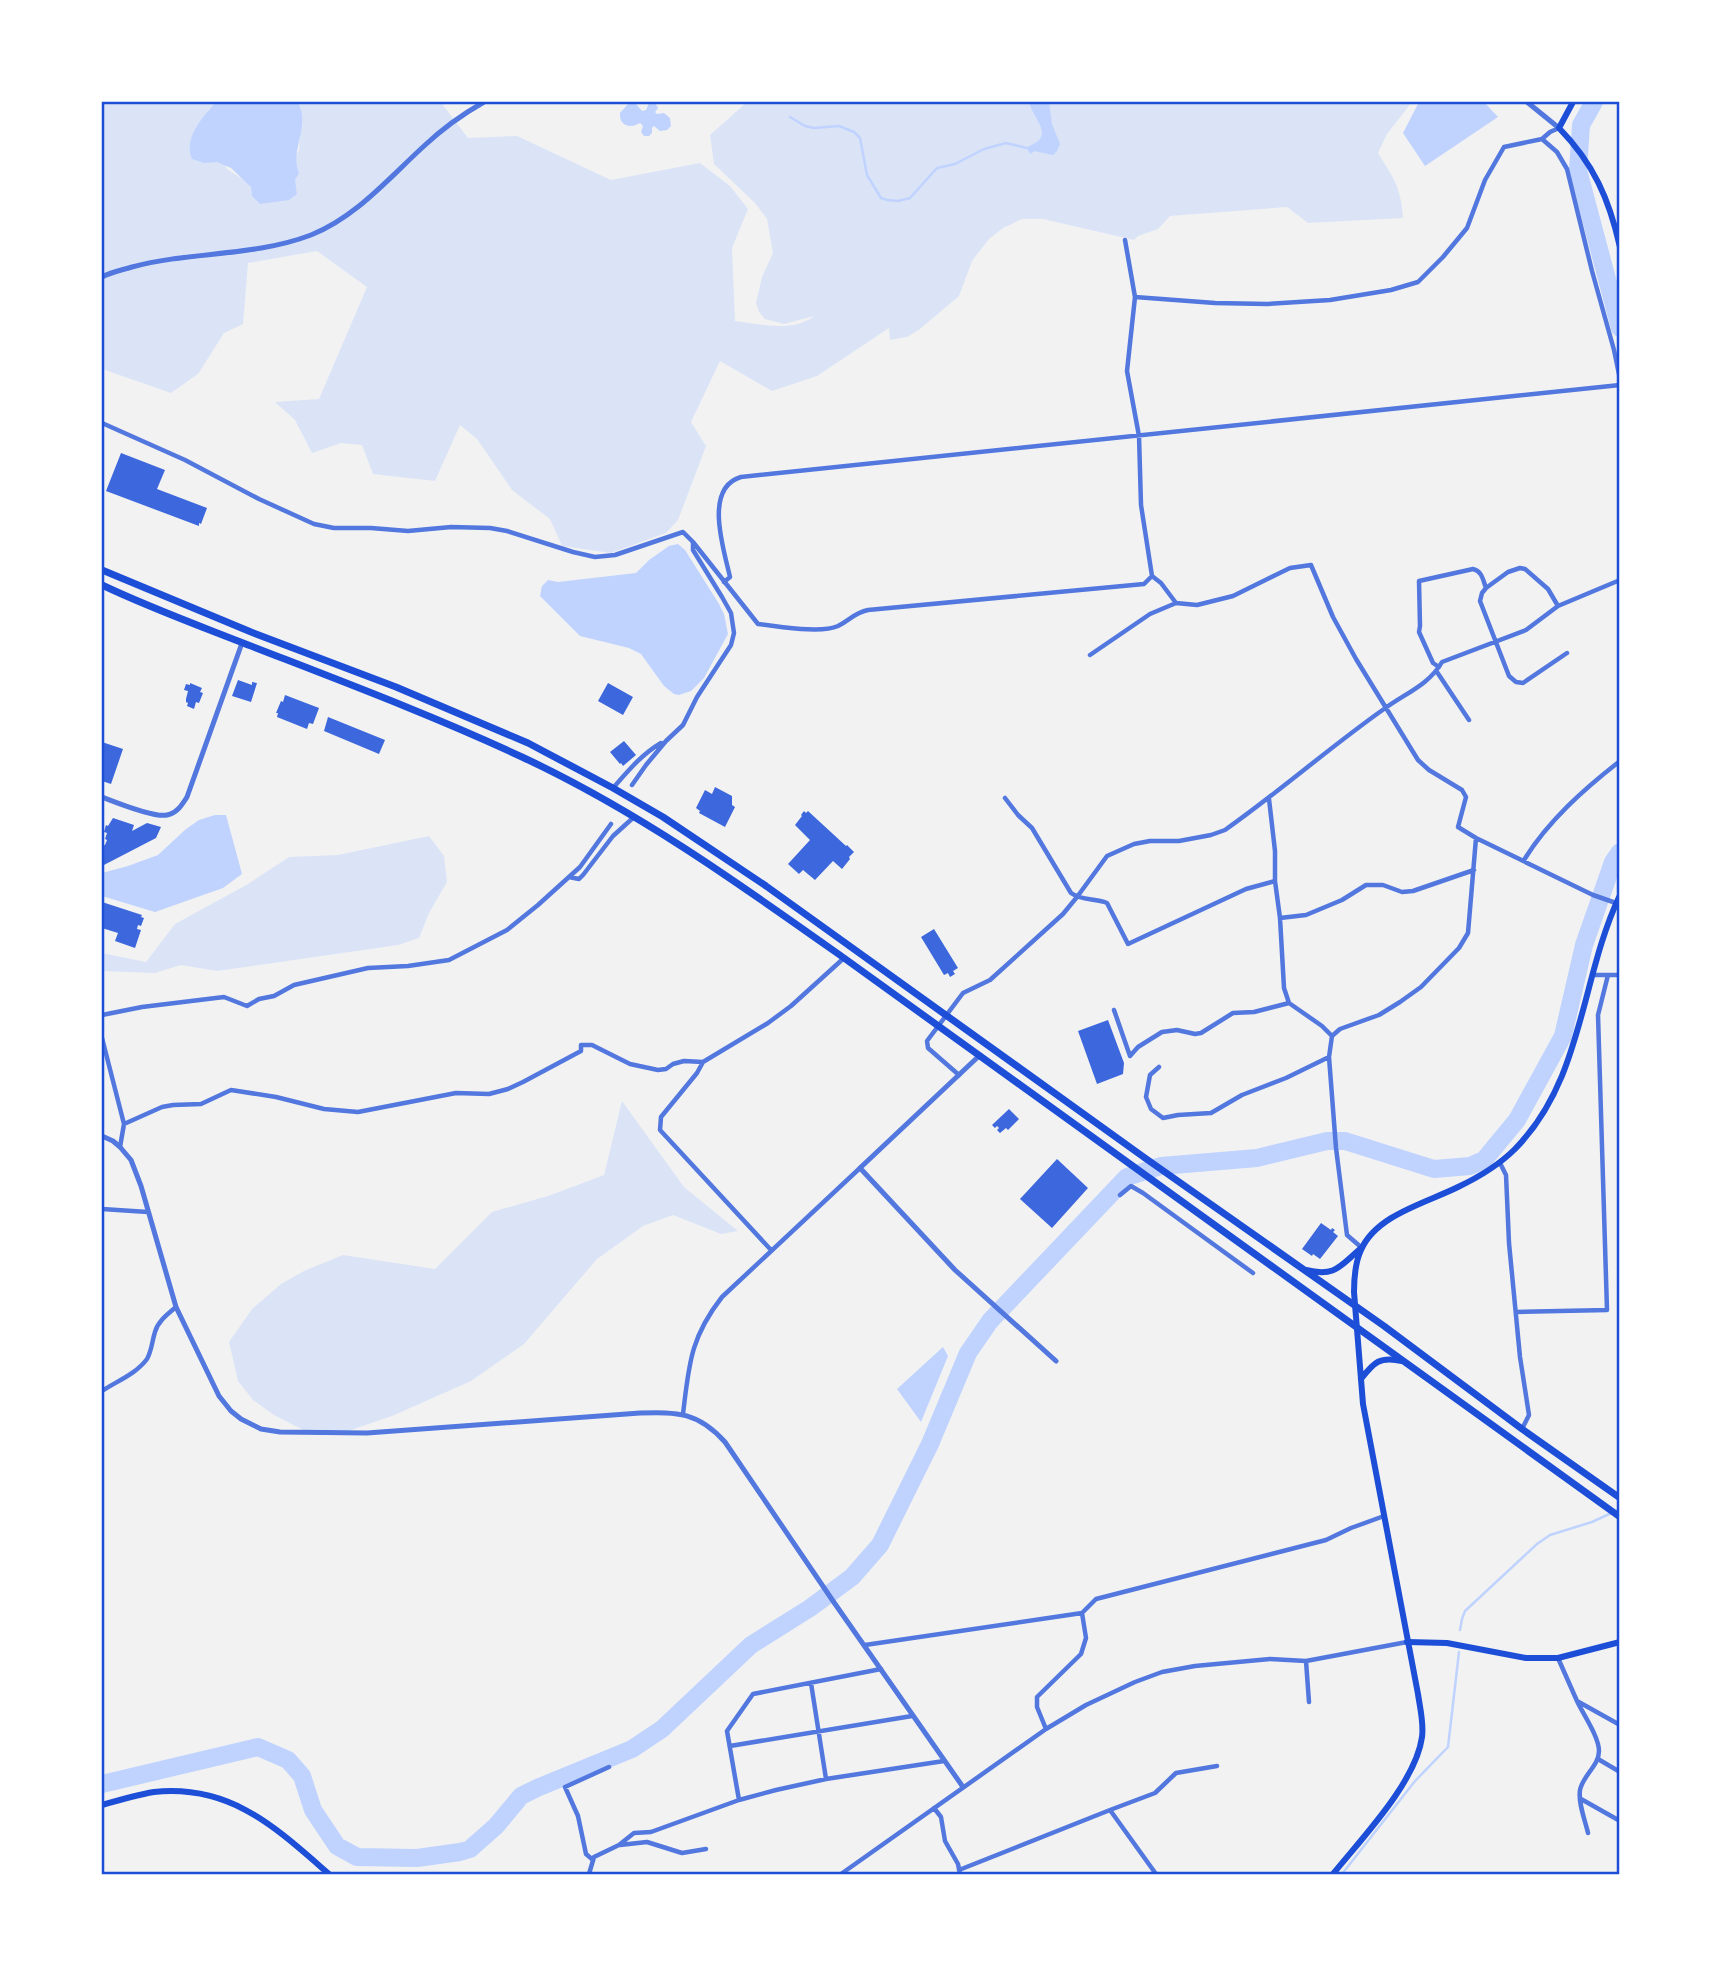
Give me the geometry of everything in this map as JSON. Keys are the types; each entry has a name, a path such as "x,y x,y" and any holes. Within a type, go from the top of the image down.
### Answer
{"highway":[{"path":"102,570 239,627 397,687 517,738 613,788 726,858 1304,1269 1619,1498"},
{"path":"102,585 458,729 565,778 635,816 749,891 981,1055 1619,1517"}],"main road":[{"path":"1573,102 1559,128 1583,155 1595,174 1606,198 1619,247"},
{"path":"1304,1269 1328,1273 1339,1267 1362,1248 1382,1224 1481,1176 1500,1163 1529,1134 1549,1104 1573,1046 1602,938 1619,895"},
{"path":"1333,1874 1400,1789 1414,1765 1422,1735 1422,1716 1363,1404 1354,1278 1362,1248"},
{"path":"1361,1379 1375,1363 1390,1358 1402,1361"},
{"path":"1407,1642 1447,1643 1526,1658 1559,1658 1619,1642"},
{"path":"102,1805 154,1792 191,1792 216,1797 232,1802 259,1817 329,1874"}],"street":[{"path":"102,277 172,258 282,245 314,234 337,222 374,195 427,143 484,102"},
{"path":"1135,297 1267,304 1330,300 1391,290 1418,282 1467,228 1485,180 1504,147 1542,139 1559,128 1527,102"},
{"path":"1542,139 1557,152 1567,169 1614,350 1619,379"},
{"path":"1125,240 1135,297 1127,371 1139,436 1141,505 1152,576 1176,603"},
{"path":"724,582 730,577 719,515 723,491 733,480 741,477 1619,385"},
{"path":"102,423 314,524 334,528 408,531 451,527 490,528 595,557 606,557 682,532 693,542 758,624 807,629 837,626 857,612 868,610 1144,584 1152,576"},
{"path":"632,785 666,741 683,725 697,697 731,645 734,633 731,614 693,550 693,542"},
{"path":"1090,655 1150,614 1176,603 1197,605 1233,596 1290,568 1311,565 1334,617 1385,708 1418,760 1462,790 1466,797 1458,827 1593,895 1616,903"},
{"path":"1558,606 1548,589 1525,569 1520,568 1508,572 1486,588 1482,593 1480,606 1497,641 1509,676 1516,682 1523,683 1567,653"},
{"path":"1469,720 1433,663 1419,632 1419,581 1474,569 1481,574 1486,588"},
{"path":"959,1076 928,1048 927,1041 963,993 990,980 1063,914 1107,856 1134,844 1179,841 1225,830 1385,708 1418,688 1438,670 1442,662 1526,629 1558,606 1619,580"},
{"path":"102,797 159,816 175,812 181,806 187,797 242,643"},
{"path":"613,788 651,749 666,741"},
{"path":"1524,860 1535,842 1577,797 1619,761"},
{"path":"1005,798 1032,828 1071,893 1077,897 1107,903 1128,944 1246,888 1275,881"},
{"path":"1269,798 1284,988 1289,1003 1332,1036"},
{"path":"569,877 579,879 613,836 635,816"},
{"path":"102,1015 224,997 247,1006 294,985 368,968 449,960 507,930 580,867 611,824"},
{"path":"1362,1248 1347,1235 1336,1148 1329,1057 1332,1036 1340,1029 1379,1016 1400,1002 1421,987 1459,948 1468,933 1476,838"},
{"path":"1280,918 1306,915 1342,900 1366,885 1383,885 1402,892 1413,891 1474,870"},
{"path":"771,1251 660,1130 661,1117 703,1062 768,1023 844,958"},
{"path":"1592,975 1619,975"},
{"path":"1516,1312 1607,1310 1598,1015 1608,975"},
{"path":"1114,1010 1130,1056 1138,1047 1162,1032 1177,1030 1195,1034 1233,1013 1254,1012 1289,1003"},
{"path":"102,1038 124,1124 120,1147"},
{"path":"124,1124 162,1107 201,1104 231,1090 276,1097 324,1109 358,1112 456,1093 489,1094 508,1089 544,1072 581,1051 581,1045 593,1045 630,1064 658,1070 684,1061 703,1062"},
{"path":"683,1414 688,1368 695,1340 722,1297 981,1055"},
{"path":"1159,1067 1150,1075 1146,1097 1151,1109 1163,1118 1211,1113 1265,1084 1286,1078 1329,1057"},
{"path":"102,1136 113,1141 131,1160 176,1307 219,1396 241,1419 261,1429 280,1432 367,1433 640,1413 683,1414 696,1418 725,1442 963,1787"},
{"path":"1500,1163 1506,1175 1509,1243 1520,1357 1529,1415 1522,1429"},
{"path":"860,1168 955,1270 1056,1361"},
{"path":"1119,1195 1131,1186 1253,1273"},
{"path":"102,1209 148,1212"},
{"path":"102,1391 128,1376 145,1361 151,1352 155,1329 176,1307"},
{"path":"865,1645 1082,1613 1096,1599 1326,1540 1384,1516"},
{"path":"1046,1729 1037,1707 1037,1697 1081,1654 1086,1638 1082,1613"},
{"path":"841,1874 1046,1729 1135,1682 1162,1672 1195,1666 1270,1659 1306,1661 1407,1642"},
{"path":"1559,1658 1598,1743 1598,1759 1584,1780 1580,1792 1588,1833"},
{"path":"1306,1661 1309,1702"},
{"path":"740,1800 727,1731 753,1694 881,1669"},
{"path":"811,1683 826,1779"},
{"path":"1577,1701 1619,1725"},
{"path":"730,1746 912,1716"},
{"path":"1598,1759 1619,1772"},
{"path":"589,1874 594,1857 619,1845 634,1833 651,1832 740,1800 826,1779 944,1761"},
{"path":"934,1808 941,1817 945,1841 958,1864 959,1872 1155,1793 1176,1773 1217,1766"},
{"path":"593,1860 586,1854 578,1816 565,1787 608,1767"},
{"path":"1580,1799 1619,1821"},
{"path":"1110,1810 1156,1874"},
{"path":"619,1845 648,1842 682,1853 706,1849"}],"shaded area":[{"path":"102,102 216,102 208,111 213,144 227,169 277,201 297,193 294,180 295,159 299,150 301,108 298,102 448,102 443,105 468,138 517,136 611,180 700,163 730,186 748,209 732,248 735,321 786,326 814,316 784,324 765,319 759,312 756,303 762,277 773,253 767,219 755,203 714,164 710,135 747,102 1412,102 1387,134 1378,153 1396,184 1403,218 1308,223 1287,207 1170,216 1158,229 1134,240 1043,219 1022,219 1003,228 989,239 972,261 959,296 907,337 890,340 889,328 817,376 772,391 720,361 691,422 706,446 678,520 666,533 611,553 562,546 550,519 512,490 477,439 460,425 435,481 373,474 362,445 341,443 312,453 295,420 275,402 319,399 367,287 317,251 248,263 243,324 224,333 198,374 171,393 102,369"},
{"path":"429,836 444,856 447,882 429,913 419,938 398,945 217,971 181,965 155,973 102,971 102,953 146,962 175,924 248,884 289,857 338,855"},
{"path":"622,1101 684,1187 738,1231 721,1234 673,1215 643,1226 597,1259 524,1344 471,1381 392,1416 342,1433 313,1435 274,1415 253,1400 238,1381 229,1342 252,1309 281,1284 343,1255 435,1269 492,1212 551,1195 604,1175"}],"water":[{"path":"216,102 298,102 302,120 296,156 299,173 295,180 297,194 289,200 260,204 252,196 251,187 231,168 217,162 204,163 192,159 192,136 200,121"},
{"path":"1029,102 1049,102 1052,124 1060,144 1053,155 1034,151 1031,154 1028,151 1029,146 1041,137 1042,132"},
{"path":"1419,102 1484,102 1498,117 1425,166 1403,133"},
{"path":"649,103 655,103 657,114 664,113 670,118 671,126 660,131 654,126 649,136 644,136 640,123 626,125 621,121 620,113 628,104 636,104 642,111 646,110"},
{"path":"678,544 685,550 719,604 728,634 704,678 691,691 679,695 664,686 641,654 629,648 580,636 540,596 542,586 548,580 558,582 636,573 669,546"},
{"path":"226,815 242,874 223,888 155,912 102,896 102,873 158,855 186,829 199,820"},
{"path":"943,1347 948,1356 921,1422 897,1389"}],"building":[{"path":"121,453 165,470 157,489 207,508 201,524 199,523 199,526 106,491"},
{"path":"238,680 252,685 252,682 257,683 251,702 232,696"},
{"path":"608,683 633,697 623,715 598,701"},
{"path":"186,684 202,688 200,692 203,693 194,709 187,706 188,691 184,690"},
{"path":"285,695 319,708 313,724 309,723 307,729 277,717 276,713"},
{"path":"328,717 385,740 379,754 324,731"},
{"path":"624,741 636,755 623,766 610,752"},
{"path":"102,742 123,749 111,784 102,781"},
{"path":"715,787 732,796 732,805 735,807 725,827 699,813 696,808 705,790 712,794"},
{"path":"804,811 808,811 854,852 842,869 833,861 815,880 803,870 799,874 788,864 810,840 795,825"},
{"path":"113,818 134,825 132,831 147,823 161,827 156,838 102,866 102,846 107,840 107,833 104,832 106,825 108,826"},
{"path":"102,902 142,915 144,918 141,926 138,925 137,929 141,930 135,948 115,941 118,933 102,928"},
{"path":"934,929 958,968 950,977 948,973 944,975 921,937"},
{"path":"1108,1020 1124,1063 1123,1074 1097,1084 1078,1031"},
{"path":"1009,1109 1019,1119 1008,1130 1006,1128 1000,1133 997,1126 995,1128 992,1125"},
{"path":"1057,1159 1088,1188 1052,1228 1020,1199"},
{"path":"1321,1223 1335,1230 1333,1232 1338,1236 1320,1259 1302,1249"}],"waterway":[{"path":"1594,102 1581,125 1578,170 1620,328"},
{"path":"790,117 805,126 839,126 854,132 860,138 867,175 881,198 887,200 910,198 937,168 955,164 984,149 1006,143 1031,149"},
{"path":"102,1784 258,1747 288,1760 302,1776 313,1810 337,1846 357,1857 417,1858 470,1849 496,1826 521,1796 632,1749 662,1729 751,1645 810,1608 852,1577 880,1545 930,1444 968,1353 990,1321 1127,1177 1161,1166 1257,1158 1327,1141 1345,1141 1434,1169 1470,1166 1484,1160 1517,1120 1563,1036 1584,945 1613,862 1620,852"},
{"path":"1460,1630 1465,1611 1537,1544 1550,1535 1592,1522 1620,1509"},
{"path":"1342,1874 1415,1781 1448,1747 1459,1652"}]}
